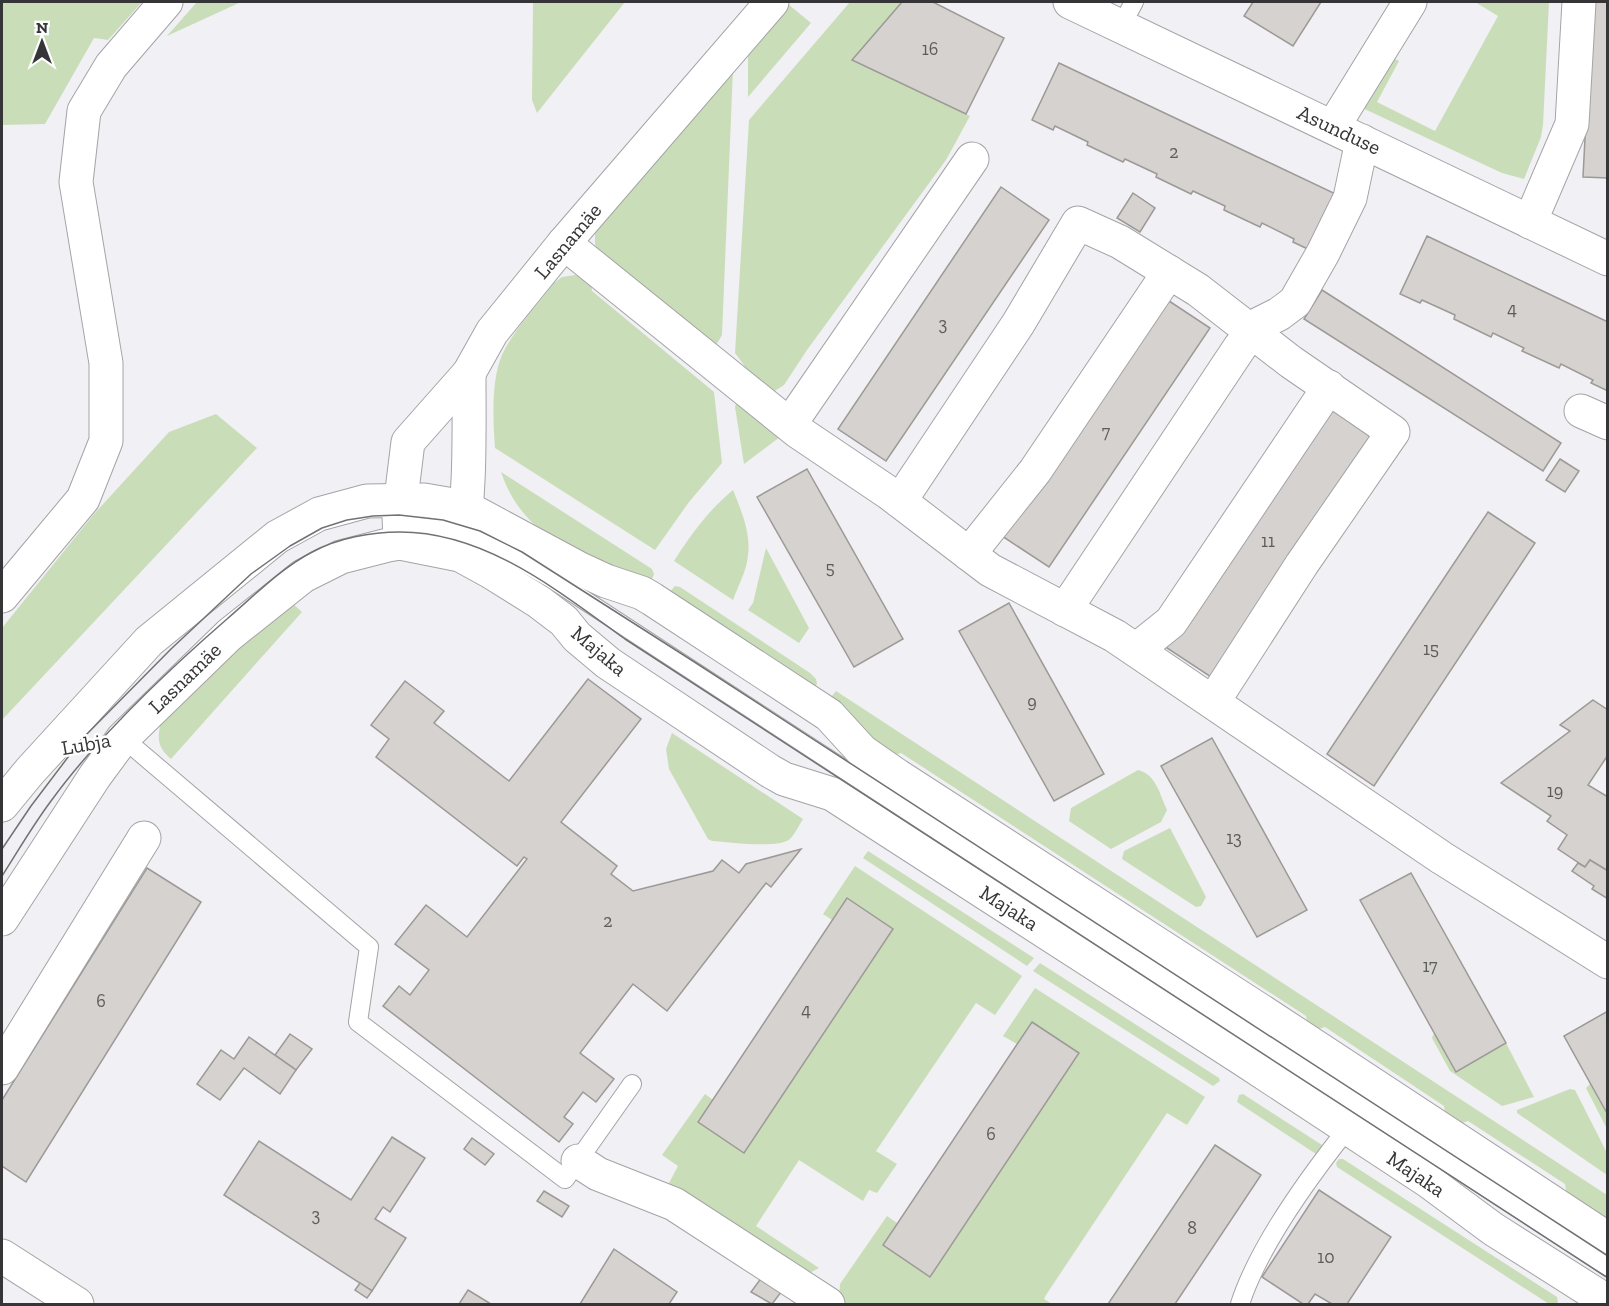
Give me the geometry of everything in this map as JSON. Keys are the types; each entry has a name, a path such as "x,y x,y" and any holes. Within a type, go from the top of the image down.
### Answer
{"street":[{"path":"2,596 83,499 106,441 106,363 76,182 84,111 111,66 166,2"},
{"name":"Lasnamäe","path":"2,919 95,776 123,738 229,635 303,576 341,557 400,521 408,442 469,373 492,332 564,243 772,2"},
{"name":"Asunduse","path":"1070,2 1128,14 1347,134 1608,259"},
{"path":"1065,610 1240,346 1259,324 1279,314 1295,302 1323,253 1350,198 1347,134 1410,2"},
{"path":"1530,222 1572,124 1579,2"},
{"path":"790,424 972,159"},
{"path":"900,501 1018,324 1078,223 1120,242 1198,290 1251,333 1393,432 1302,564 1213,702"},
{"path":"564,243 790,424 900,501 990,570 1115,636 1442,858 1608,962"},
{"path":"969,554 1035,471 1169,272"},
{"path":"463,532 470,454 469,373"},
{"path":"1136,650 1171,622 1329,387"},
{"name":"Majaka","path":"400,521 424,500 463,532 539,602 564,621 577,637 608,663 770,771 784,779 832,794 1348,1128 1428,1181 1493,1230 1608,1302"},
{"path":"55,746 149,641 277,537 320,514 367,501 400,521"},
{"name":"Majaka","path":"400,521 463,532 580,569 606,581 642,593 829,715 862,751 898,776 1608,1239"},
{"name":"Lubja","path":"2,805 30,771 55,746 105,737 123,738"},
{"path":"2,1068 144,838"},
{"path":"578,1161 598,1174 674,1204 828,1305"},
{"path":"2,1256 77,1305"}],"lane":[{"path":"463,532 491,544 552,579 1608,1267"},
{"path":"123,738 369,947 358,1022 565,1179 632,1084"},
{"path":"1240,1305 1257,1264 1281,1224 1303,1189 1348,1128"}],"green space":[{"path":"2,2 142,2 108,40 94,38 45,124 2,125"},
{"path":"197,2 241,2 167,36"},
{"path":"533,2 625,2 537,113 532,100"},
{"path":"850,2 902,2 853,60 970,116 946,160 784,385 770,394 746,377 744,365 735,353 749,120"},
{"path":"1475,2 1549,2 1543,125 1541,137 1524,179 1502,173 1358,106 1387,55 1399,61 1377,102 1435,131 1498,16"},
{"path":"788,4 811,23 748,97 748,52"},
{"path":"733,69 722,335 715,347 598,256 595,232"},
{"path":"575,275 591,281 592,291 714,392 722,463 689,502 655,550 495,448 494,388 502,355 519,327 554,283 562,277"},
{"path":"737,400 784,434 744,464 735,407"},
{"path":"216,414 257,448 2,720 2,628 94,514 169,432"},
{"path":"501,472 652,569 654,574 649,586 544,533 518,506"},
{"path":"733,490 745,522 749,547 746,566 733,600 674,561 700,523"},
{"path":"766,548 809,628 799,643 748,610 753,603"},
{"path":"675,586 680,587 810,673 816,679 817,684 812,691 666,596"},
{"path":"289,600 302,612 171,759 160,744 160,726"},
{"path":"836,691 1607,1195 1607,1226 1568,1200 1565,1184 1468,1121 1453,1126 1447,1122 1444,1106 1325,1027 1309,1032 1306,1016 901,753 886,758 828,701"},
{"path":"672,733 803,819 792,837 775,844 708,839 669,769 666,749"},
{"path":"1138,770 1153,780 1167,810 1161,822 1111,849 1069,821 1071,808"},
{"path":"1170,828 1206,897 1201,906 1196,907 1122,859 1124,851"},
{"path":"868,851 1034,958 1027,966 863,858"},
{"path":"855,866 1022,976 995,1015 976,1003 876,1151 897,1164 877,1193 869,1190 863,1201 799,1160 756,1226 819,1268 804,1276 668,1185 678,1166 662,1155 705,1094 713,1100 745,1152 892,930 847,898 832,920 823,914"},
{"path":"1040,963 1219,1078 1220,1081 1213,1086 1033,971"},
{"path":"1035,988 1205,1097 1187,1125 1167,1113 1046,1295 1044,1299 1052,1304 846,1304 839,1300 840,1284 887,1216 897,1223 883,1245 930,1277 1078,1053 1032,1022 1017,1044 1003,1036"},
{"path":"1434,1033 1456,1071 1506,1043 1534,1097 1502,1106 1450,1071 1432,1038"},
{"path":"1590,1084 1607,1115 1607,1129 1586,1088"},
{"path":"1570,1089 1575,1090 1607,1153 1607,1175 1517,1113 1517,1110"},
{"path":"1243,1094 1322,1145 1320,1153 1316,1154 1237,1102 1239,1095"},
{"path":"1339,1159 1343,1159 1557,1297 1558,1302 1549,1304 1337,1167 1336,1163"}],"building":[{"path":"902,2 933,2 1004,38 966,114 852,60"},
{"path":"1253,2 1321,2 1293,46 1244,16"},
{"path":"1592,2 1608,2 1608,178 1583,177"},
{"path":"1059,63 1340,196 1314,252 1262,223 1260,227 1224,210 1225,206 1193,191 1191,194 1125,159 1123,162 1087,145 1088,142 1055,126 1053,130 1032,120"},
{"path":"1001,187 1049,220 886,461 838,429"},
{"path":"1133,193 1155,208 1140,232 1117,218"},
{"path":"1427,236 1608,322 1608,391 1591,383 1593,380 1561,364 1559,368 1522,351 1524,348 1493,333 1491,337 1454,319 1455,315 1422,300 1420,303 1400,294"},
{"path":"1322,290 1561,443 1543,471 1304,319"},
{"path":"1163,297 1210,328 1049,567 1002,536"},
{"path":"1325,404 1373,436 1211,677 1164,646"},
{"path":"1560,459 1579,471 1565,492 1546,480"},
{"path":"807,469 903,639 854,667 757,497"},
{"path":"1488,512 1535,543 1374,786 1327,754"},
{"path":"1009,603 1104,774 1054,801 959,631"},
{"path":"588,679 641,719 561,822 617,866 611,874 633,891 713,871 722,860 739,873 746,864 801,849 771,887 766,883 667,1011 633,984 580,1053 614,1079 596,1102 583,1092 564,1117 573,1124 559,1142 383,1006 399,986 410,995 429,970 395,944 426,905 467,937 527,859 524,857 517,866 376,757 389,739 371,725 405,681 444,711 434,723 509,781"},
{"path":"1593,700 1608,710 1608,755 1588,785 1608,797 1608,871 1590,860 1585,867 1558,849 1567,835 1547,821 1551,816 1501,783 1570,731 1560,725"},
{"path":"1212,738 1307,910 1257,937 1161,766"},
{"path":"1590,860 1608,871 1608,899 1592,889 1594,886 1572,871 1578,863 1585,867"},
{"path":"147,868 201,902 26,1182 2,1166 2,1100"},
{"path":"1411,873 1506,1043 1456,1072 1360,900"},
{"path":"847,898 893,929 744,1153 698,1122"},
{"path":"1608,1011 1608,1115 1564,1036"},
{"path":"1032,1022 1079,1053 930,1277 883,1245"},
{"path":"290,1034 312,1049 296,1070 275,1055"},
{"path":"249,1037 296,1070 280,1094 244,1068 220,1100 197,1084 221,1050 234,1059"},
{"path":"392,1137 425,1158 390,1212 383,1207 375,1219 406,1238 372,1291 224,1195 259,1141 351,1200"},
{"path":"472,1138 494,1154 485,1165 464,1149"},
{"path":"1215,1145 1261,1175 1175,1304 1108,1304"},
{"path":"1319,1190 1391,1237 1347,1304 1332,1304 1315,1294 1308,1304 1303,1304 1262,1277"},
{"path":"544,1191 569,1206 562,1217 537,1201"},
{"path":"614,1249 677,1292 669,1304 580,1304"},
{"path":"765,1273 785,1287 772,1304 751,1292"},
{"path":"360,1283 372,1291 367,1298 355,1290"},
{"path":"468,1290 491,1304 459,1304"}],"tram line":[{"path":"2,849 81,740 171,649 251,574 290,546 322,528 347,520 399,515 443,520 480,531 522,552 1608,1256"},
{"path":"2,876 51,801 112,728 181,661 289,566 322,547 378,533 400,532 432,535 462,542 491,553 547,584 625,639 1608,1278"}]}
